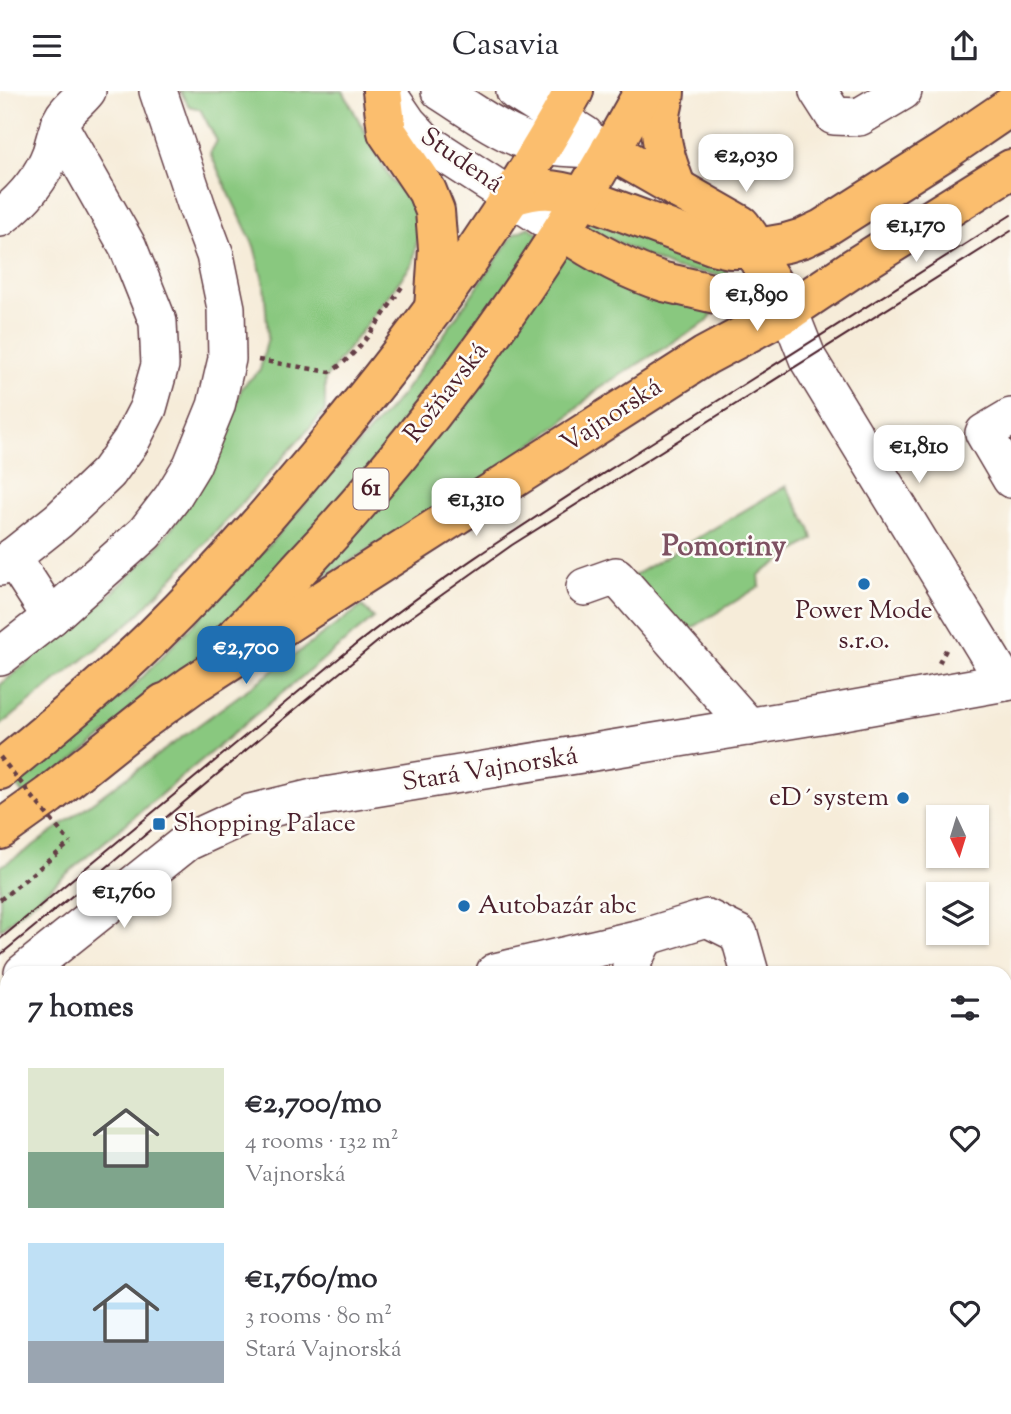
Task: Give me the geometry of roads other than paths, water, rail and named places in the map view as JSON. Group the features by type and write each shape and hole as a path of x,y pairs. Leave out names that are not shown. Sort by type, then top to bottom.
{"main road":[{"path":"384,91 387,132 427,191 435,211 438,249 433,310"},
{"name":"Rožňavská","path":"145,719 236,636 312,556 422,427 483,346 562,230 644,91"},
{"path":"665,91 661,137 677,189"},
{"path":"512,196 549,189 582,197 712,246 752,249 795,240 822,229 1011,106"},
{"name":"61","path":"0,770 69,714 151,639 216,573 277,504 359,407 433,310 488,233 558,118"},
{"path":"610,150 741,225 789,311"},
{"path":"562,230 617,264 643,276 789,311 1011,169"},
{"path":"713,351 739,299 752,249"},
{"name":"Vajnorská","path":"145,719 192,685 326,598 713,351 789,311"},
{"name":"61","path":"0,830 145,719"}],"street":[{"path":"0,218 27,194 51,152 59,125 87,91"},
{"path":"133,91 197,208"},
{"path":"0,657 51,617 145,533 172,498 192,465 216,407 227,359 226,308 215,255 158,91"},
{"name":"Studená","path":"384,91 426,142 562,230"},
{"name":"Studená","path":"440,91 509,134 525,140 558,118"},
{"path":"515,91 610,150"},
{"path":"818,91 834,116 859,117 903,91"},
{"path":"51,617 6,562 59,520 108,473 131,442 148,408 160,365 158,322 128,247 59,125"},
{"name":"Stará Vajnorská","path":"32,966 187,842 250,813 313,798 750,727 1008,681 808,359 789,311"},
{"path":"1011,417 984,433 1011,479"},
{"path":"585,587 616,576 750,727"},
{"path":"521,966 645,937 707,918 739,934 748,966"},
{"path":"631,966 645,937"}],"tram line":[{"path":"0,939 344,654 416,599 564,499 1011,215"},
{"path":"0,955 387,634 512,545 1011,231"}],"place":[{"name":"Power Mode s.r.o.","path":"864,584"},
{"name":"eD´system","path":"903,798"},
{"name":"Shopping Palace","path":"159,824"},
{"name":"Autobazár abc","path":"464,906"}],"district":[{"name":"Pomoriny","path":"724,547"}]}
